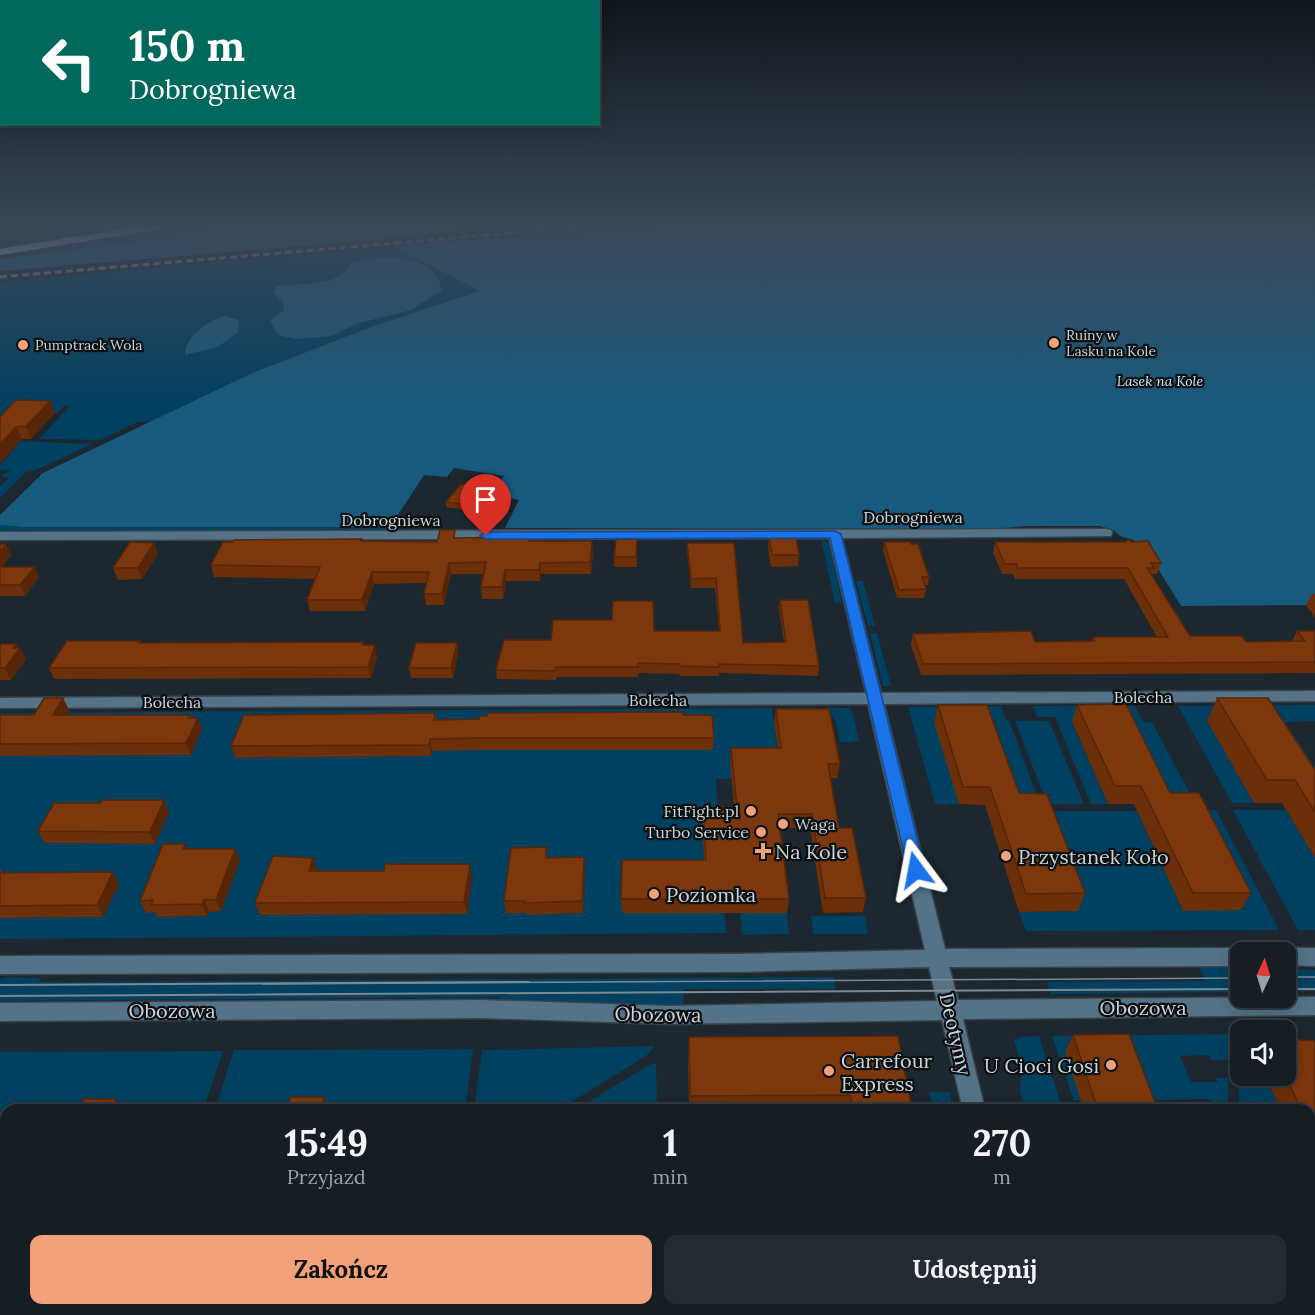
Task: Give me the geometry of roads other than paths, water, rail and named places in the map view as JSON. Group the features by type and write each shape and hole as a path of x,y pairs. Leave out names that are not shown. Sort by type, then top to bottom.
{"street":[{"name":"Dobrogniewa","path":"0,536 1106,533"},
{"name":"Deotymy","path":"835,534 973,1104"},
{"name":"Bolecha","path":"0,703 1315,696"},
{"path":"0,965 726,963 938,958 1230,957"},
{"path":"1296,957 1315,957"},
{"name":"Obozowa","path":"0,1012 482,1009 682,1015 1000,1008 1315,1006"}],"tram line":[{"path":"1296,977 1315,977"},
{"path":"263,984 1230,978"},
{"path":"0,985 529,982"},
{"path":"0,996 1230,989"},
{"path":"1296,989 1315,989"}],"place":[{"name":"Ruiny w Lasku na Kole","path":"1054,343"},
{"name":"Pumptrack Wola","path":"23,345"},
{"name":"FitFight.pl","path":"751,811"},
{"name":"Waga","path":"783,824"},
{"name":"Turbo Service","path":"761,832"},
{"name":"Na Kole","path":"763,851"},
{"name":"Przystanek Koło","path":"1006,856"},
{"name":"Poziomka","path":"654,894"},
{"name":"U Cioci Gosi","path":"1111,1065"},
{"name":"Carrefour Express","path":"829,1071"}],"park label":[{"name":"Lasek na Kole","path":"1160,381"}]}
